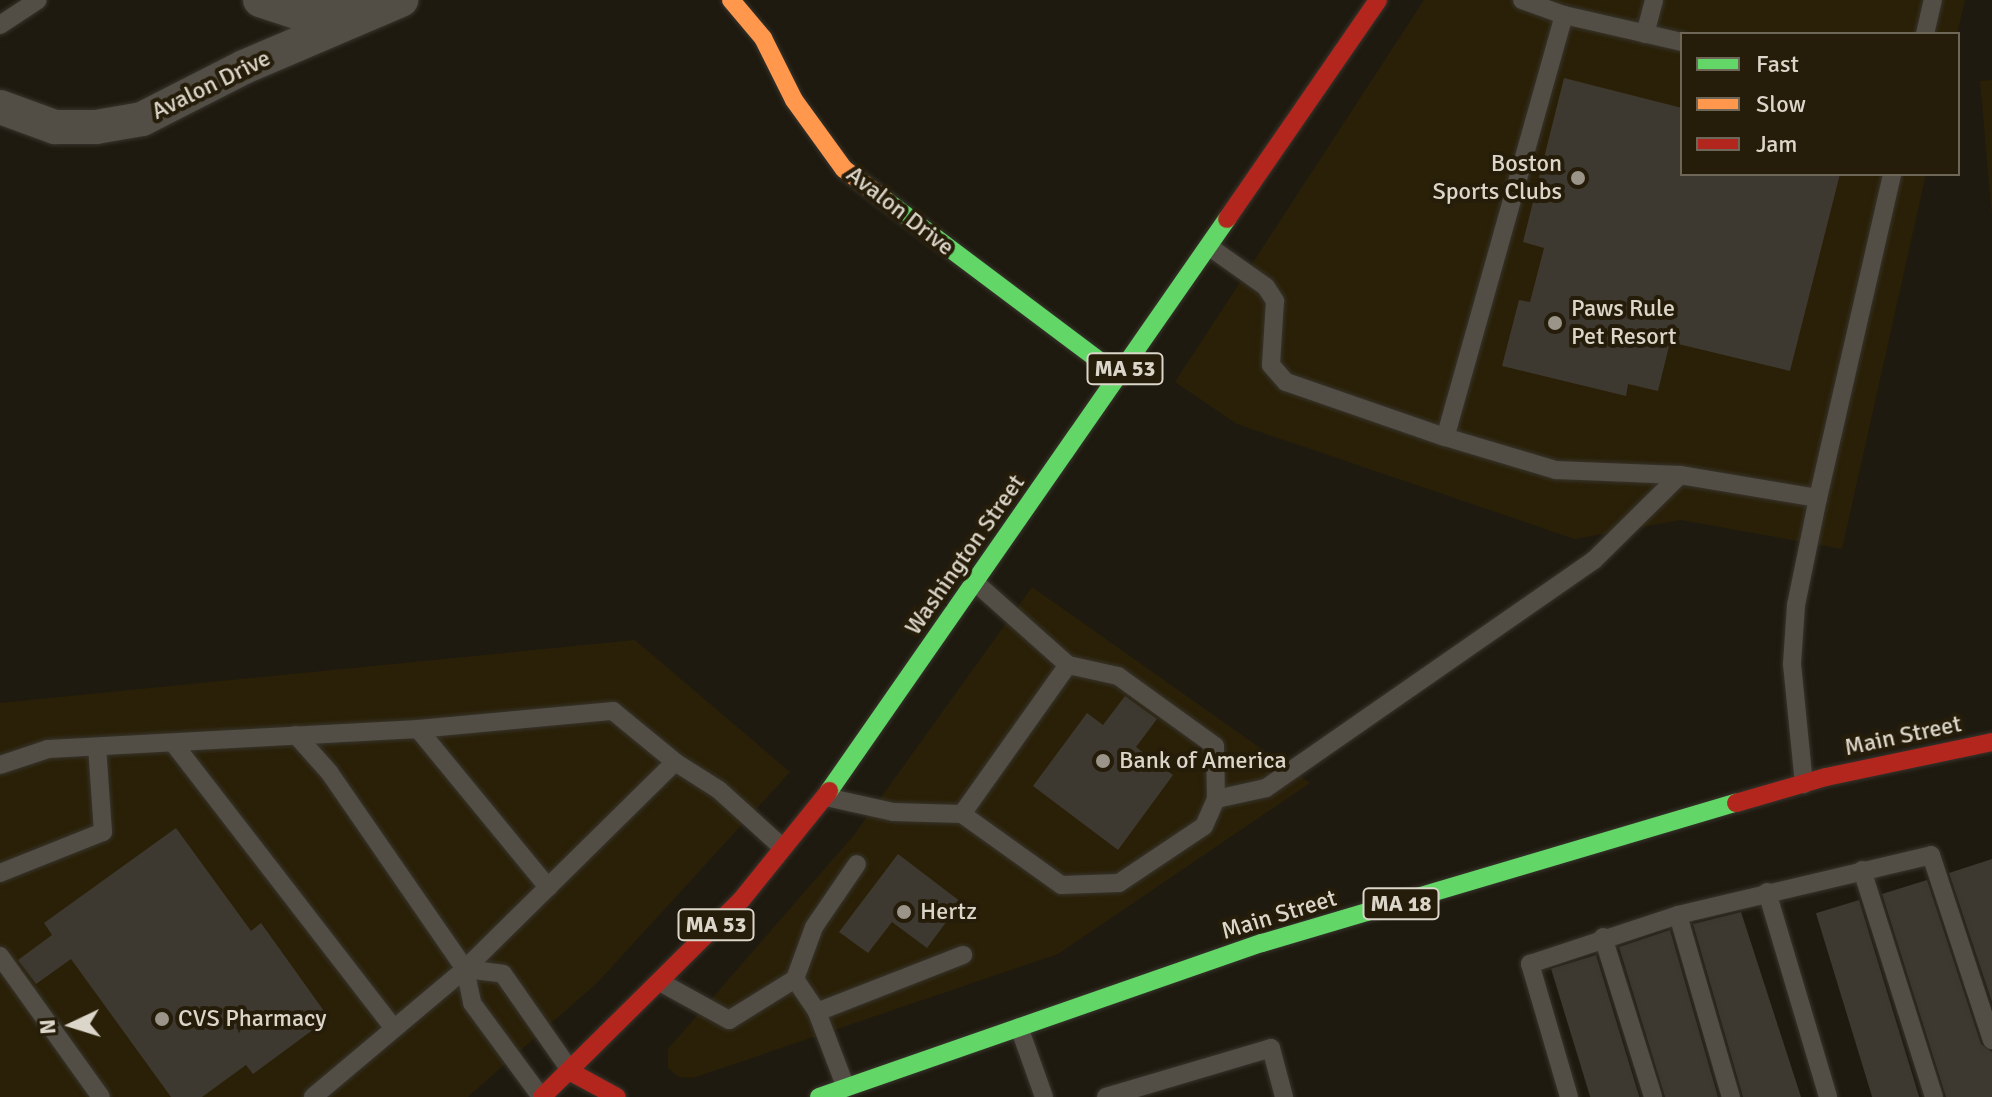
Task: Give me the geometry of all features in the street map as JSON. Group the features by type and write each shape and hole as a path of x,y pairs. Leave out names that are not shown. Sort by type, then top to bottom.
{"main road":[{"name":"Avalon Drive","path":"731,0 763,38 794,100 844,169 1120,376"},
{"name":"Washington Street","path":"542,1097 660,982 785,850 826,797 973,581 1211,248 1360,16 1378,0"},
{"name":"Main Street","path":"819,1097 1262,943 1804,784 1992,742"},
{"path":"571,1072 617,1097"}],"street":[{"name":"Avalon Drive","path":"260,0 299,13 386,6"},
{"name":"Avalon Drive","path":"0,107 55,127 96,127 142,119 386,6"}],"lane":[{"path":"0,25 38,0"},
{"path":"1522,0 1564,15 1680,42"},
{"path":"1645,34 1654,0"},
{"path":"1925,32 1933,0"},
{"path":"1445,437 1564,15"},
{"path":"1804,784 1792,664 1796,605 1892,176"},
{"path":"1211,248 1266,287 1275,301 1271,365 1286,382 1445,437 1556,470 1680,475 1818,498"},
{"path":"1216,799 1266,788 1594,560 1680,475"},
{"path":"826,797 893,812 962,814 1061,885 1119,883 1204,826 1216,799 1215,746 1118,676 1068,665 973,581"},
{"path":"962,814 1068,665"},
{"path":"0,765 48,749 418,729 613,711 675,762 719,790 785,850"},
{"path":"418,729 548,887"},
{"path":"296,735 329,772 465,969 472,1003 542,1097"},
{"path":"174,744 393,1027"},
{"path":"0,873 103,832 97,747"},
{"path":"313,1097 465,969 548,887 613,829 675,762"},
{"path":"1569,1097 1530,964 1603,937 1678,915 1931,855 1992,1040"},
{"path":"660,982 729,1020 795,979 814,927 857,864"},
{"path":"1862,870 1934,1097"},
{"path":"1767,892 1828,1097"},
{"path":"1678,915 1731,1097"},
{"path":"1603,937 1653,1097"},
{"path":"817,1012 963,955"},
{"path":"0,956 101,1097"},
{"path":"465,969 503,974 571,1072"},
{"path":"795,979 817,1012 846,1088"},
{"path":"1019,1027 1044,1097"},
{"path":"1106,1097 1271,1048 1284,1097"}],"shaded area":[{"path":"1424,0 1965,0 1957,32 1680,32 1680,176 1926,176 1842,549 1681,520 1575,539 1237,424 1175,382"},
{"path":"1992,80 1992,216 1980,81"},
{"path":"1032,587 1310,783 1058,954 693,1078 679,1077 668,1068 668,1049 854,835"},
{"path":"635,640 790,772 598,982 468,1097 0,1097 0,703"}],"building":[{"path":"1564,78 1680,107 1680,176 1839,176 1790,371 1670,342 1658,391 1628,384 1626,396 1502,366 1519,300 1530,302 1544,248 1523,242"},
{"name":"Bank of America","path":"1125,696 1157,719 1136,747 1173,775 1118,850 1033,786 1087,713 1103,725"},
{"name":"CVS Pharmacy","path":"176,828 251,931 261,923 329,1018 253,1074 246,1065 202,1097 171,1097 71,959 36,984 18,960 52,935 44,923"},
{"name":"Hertz","path":"898,854 961,902 927,948 892,922 868,953 839,932"},
{"path":"1992,859 1992,1002 1949,873"},
{"path":"1927,880 1981,1044 1992,1052 1992,1097 1946,1097 1882,894"},
{"path":"1859,900 1919,1097 1872,1097 1816,913"},
{"path":"1741,912 1801,1097 1743,1097 1693,924"},
{"path":"1670,930 1718,1097 1665,1097 1619,947"},
{"path":"1596,955 1639,1097 1590,1097 1551,969"}],"traffic: fast":[{"path":"884,199 1120,376"},
{"path":"829,791 1227,219"},
{"path":"819,1097 1262,943 1736,803"}],"traffic: slow":[{"path":"731,0 763,38 794,100 844,169 884,199"}],"traffic: jam":[{"path":"1227,219 1378,0"},
{"path":"1736,803 1826,777 1992,742"},
{"path":"542,1097 742,899 829,791"},
{"path":"571,1072 617,1097"}],"place":[{"name":"Boston Sports Clubs","path":"1578,178"},
{"name":"Paws Rule Pet Resort","path":"1555,323"},
{"name":"Bank of America","path":"1103,761"},
{"name":"Hertz","path":"904,912"},
{"name":"CVS Pharmacy","path":"162,1019"}]}
